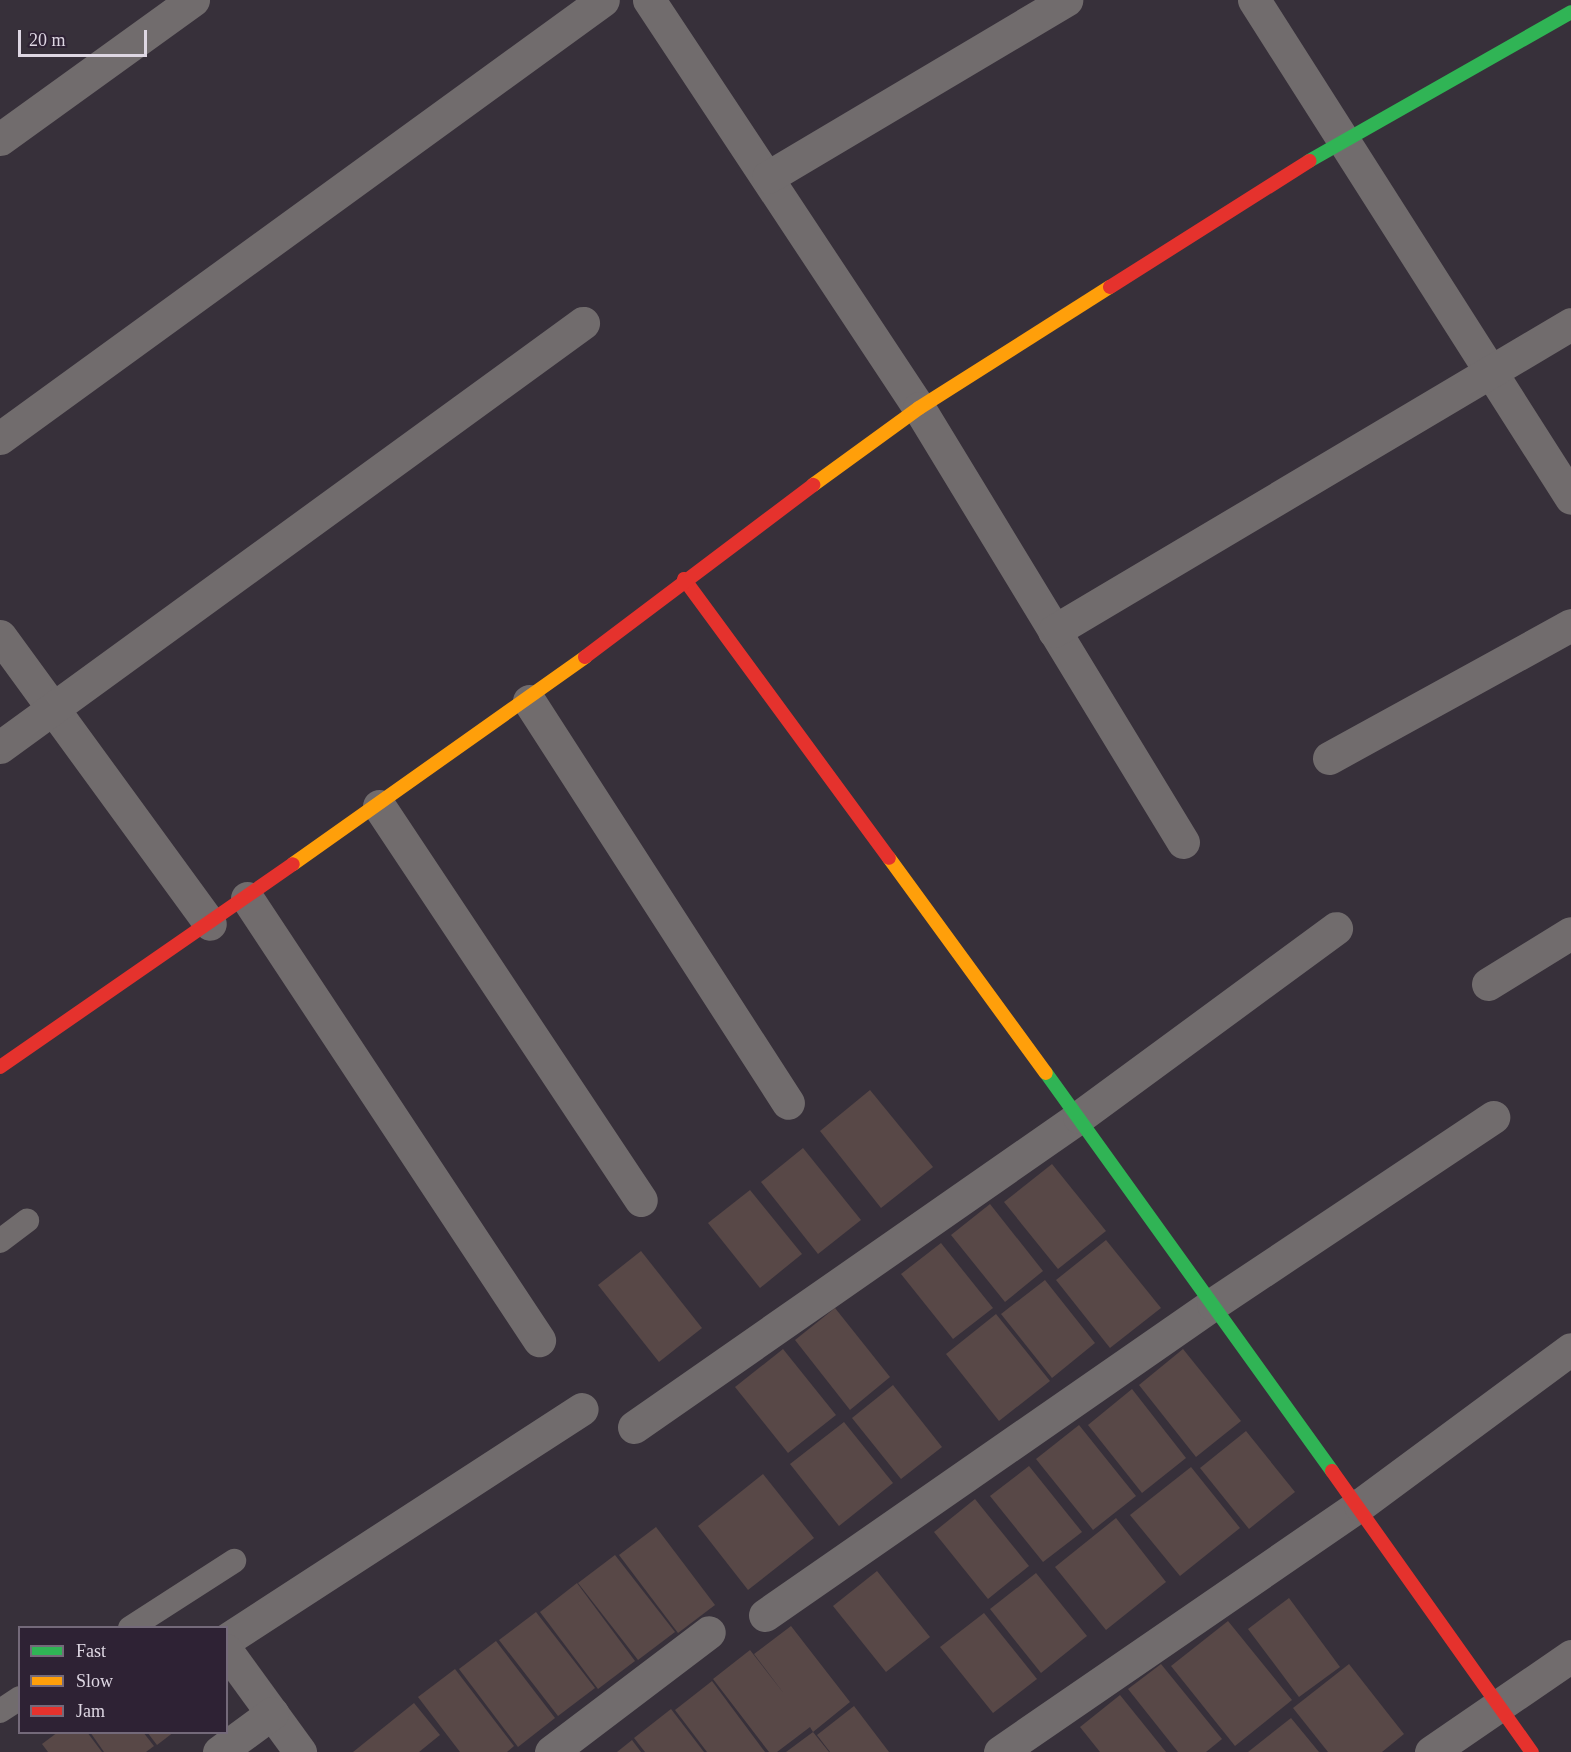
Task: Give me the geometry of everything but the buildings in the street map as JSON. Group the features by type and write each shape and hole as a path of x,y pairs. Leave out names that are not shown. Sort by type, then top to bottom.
{"street":[{"path":"0,139 193,0"},
{"path":"0,438 603,0"},
{"path":"649,0 768,177 918,408 1183,842"},
{"path":"768,177 1066,0"},
{"path":"1254,0 1488,374 1571,498"},
{"path":"0,1067 210,924 529,700 684,579 918,408 1342,140 1571,12"},
{"path":"0,747 583,323"},
{"path":"1054,631 1571,324"},
{"path":"684,579 1079,1117 1360,1505 1497,1707 1532,1752"},
{"path":"1329,758 1571,625"},
{"path":"0,636 51,712 210,924"},
{"path":"529,700 788,1103"},
{"path":"379,806 641,1200"},
{"path":"247,898 539,1340"},
{"path":"634,1427 1079,1117 1336,928"},
{"path":"1488,984 1571,933"},
{"path":"765,1615 1213,1304 1492,1117"},
{"path":"1000,1752 1360,1505 1571,1349"},
{"path":"228,1639 582,1409"},
{"path":"551,1752 709,1632"},
{"path":"228,1653 300,1752"},
{"path":"1431,1752 1571,1656"},
{"path":"219,1752 272,1713"}],"lane":[{"path":"0,1241 27,1221"},
{"path":"133,1626 234,1561"},
{"path":"0,1711 18,1699"}],"traffic: fast":[{"path":"1309,161 1571,12"},
{"path":"1046,1073 1332,1471"}],"traffic: slow":[{"path":"813,485 919,408 1110,287"},
{"path":"293,864 585,657"},
{"path":"889,858 1046,1073"}],"traffic: jam":[{"path":"1110,287 1309,161"},
{"path":"585,657 813,485"},
{"path":"684,579 889,858"},
{"path":"0,1067 293,864"},
{"path":"1332,1471 1532,1752"}]}
